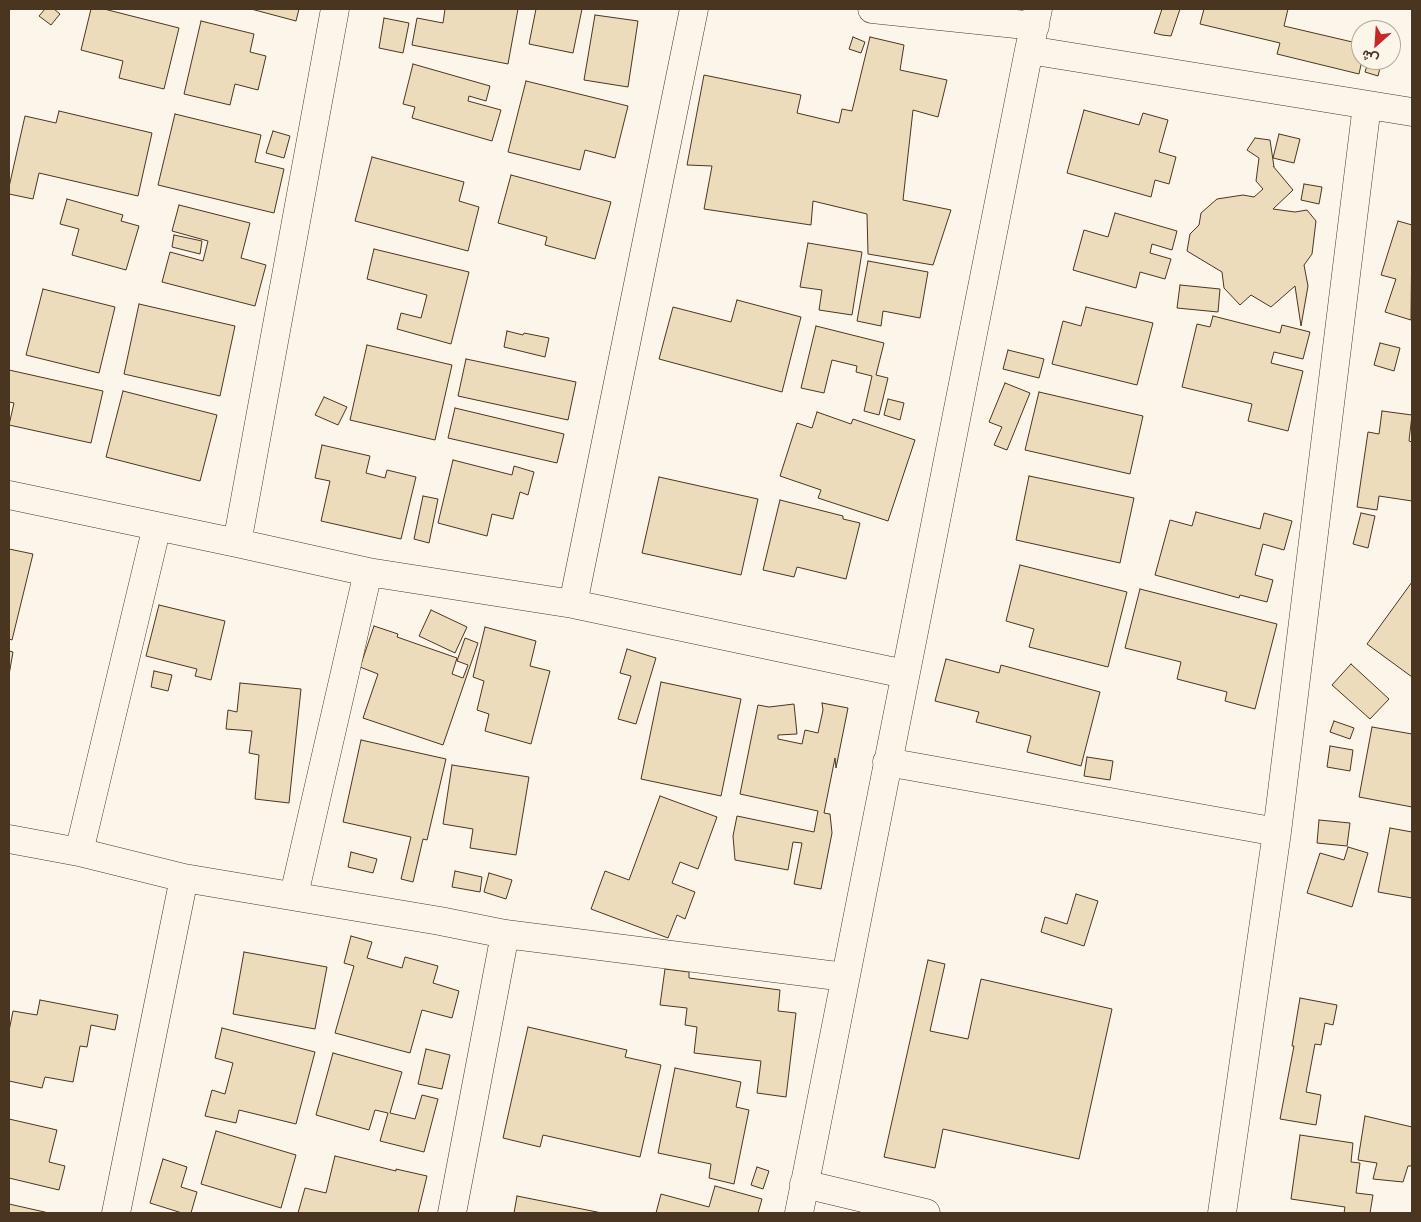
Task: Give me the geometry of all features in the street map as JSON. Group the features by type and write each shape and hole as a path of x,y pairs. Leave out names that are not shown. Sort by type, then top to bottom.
{"street":[{"path":"237,543 335,9"},
{"path":"573,604 694,9"},
{"path":"872,9 1034,28 1367,105 1412,112"},
{"path":"798,1213 1034,28"},
{"path":"1222,1213 1277,832 1367,105"},
{"path":"9,495 368,572 573,604 905,674"},
{"path":"78,852 157,526"},
{"path":"294,895 368,572"},
{"path":"887,762 1277,832"},
{"path":"9,839 78,852 184,878 294,895 505,934 845,977"},
{"path":"116,1213 184,878"},
{"path":"452,1213 505,934"},
{"path":"804,1184 926,1213"}],"building":[{"path":"45,9 54,9 60,14 51,25 39,16"},
{"path":"91,9 104,9 179,28 164,89 119,78 123,61 81,50"},
{"path":"251,9 299,9 296,21"},
{"path":"445,9 518,9 508,64 412,45 417,18 443,23"},
{"path":"536,9 582,9 573,53 529,44"},
{"path":"1162,9 1180,9 1171,36 1154,33"},
{"path":"1204,9 1288,9 1284,26 1351,42 1351,70 1360,70 1359,74 1277,54 1280,43 1200,24"},
{"path":"595,15 638,21 628,87 584,80"},
{"path":"384,18 409,23 403,53 379,48"},
{"path":"201,21 254,34 250,52 266,56 258,90 235,84 230,105 184,94"},
{"path":"853,37 865,42 861,53 849,49"},
{"path":"870,37 904,45 900,70 947,80 938,117 913,110 903,200 951,210 933,265 868,254 867,214 813,201 811,225 704,209 712,166 687,165 704,75 801,95 797,113 839,123 842,109 852,111"},
{"path":"413,64 490,86 486,101 469,96 468,101 501,110 492,141 412,118 415,107 403,104"},
{"path":"1366,70 1380,70 1378,76 1365,72"},
{"path":"526,81 628,106 615,158 585,150 580,170 508,152"},
{"path":"1084,110 1139,125 1143,113 1168,120 1159,152 1176,157 1169,184 1155,180 1151,197 1067,173"},
{"path":"59,111 152,133 138,196 39,173 33,199 9,194 25,116 56,123"},
{"path":"175,114 261,135 255,162 284,169 274,213 158,185"},
{"path":"273,131 290,136 284,158 266,153"},
{"path":"1279,134 1300,139 1294,163 1273,158"},
{"path":"1255,138 1270,140 1273,166 1293,190 1273,209 1295,212 1307,210 1316,221 1312,254 1304,265 1308,286 1301,326 1295,286 1271,307 1251,295 1240,305 1224,288 1222,272 1187,251 1190,234 1199,225 1201,213 1217,199 1243,195 1254,197 1263,189 1256,181 1259,158 1247,150"},
{"path":"372,157 464,182 459,201 479,207 468,251 355,221"},
{"path":"511,175 611,202 595,259 545,245 547,237 498,223"},
{"path":"1304,184 1322,187 1319,204 1301,200"},
{"path":"67,199 123,215 121,221 139,226 126,270 72,255 79,229 60,224"},
{"path":"179,205 250,223 241,258 266,265 255,306 162,282 170,252 203,261 208,241 172,231"},
{"path":"1115,213 1177,231 1172,250 1152,244 1150,253 1171,259 1165,279 1140,272 1136,288 1073,270 1084,230 1108,237"},
{"path":"1398,221 1412,225 1411,320 1385,312 1396,279 1381,275"},
{"path":"174,235 202,241 200,254 172,247"},
{"path":"808,243 862,252 852,315 819,310 822,290 800,287"},
{"path":"374,249 469,272 451,344 397,329 401,313 421,318 427,295 367,279"},
{"path":"868,261 928,272 920,318 883,311 881,326 857,321"},
{"path":"1180,285 1220,289 1218,312 1177,308"},
{"path":"43,289 115,307 99,373 26,355"},
{"path":"737,300 801,317 782,392 659,359 673,307 731,322"},
{"path":"139,304 235,326 220,396 124,374"},
{"path":"1086,307 1153,323 1137,385 1052,364 1063,321 1081,326"},
{"path":"1213,316 1280,333 1282,325 1310,332 1303,359 1274,352 1271,363 1303,371 1288,431 1248,421 1252,404 1182,387 1197,324 1210,327"},
{"path":"816,326 884,343 876,375 888,378 879,415 864,411 872,376 856,372 857,366 832,360 824,393 801,388"},
{"path":"507,331 549,338 545,357 504,347"},
{"path":"1380,343 1400,348 1394,371 1374,365"},
{"path":"367,345 452,365 435,440 350,420"},
{"path":"1008,350 1044,359 1039,378 1003,369"},
{"path":"466,359 576,382 568,420 458,396"},
{"path":"9,370 103,391 91,443 9,425 14,403 9,402"},
{"path":"1005,383 1030,393 1007,450 994,445 1002,427 989,422"},
{"path":"123,391 217,415 200,481 106,457"},
{"path":"1039,392 1143,416 1130,474 1025,450"},
{"path":"324,397 347,407 338,425 315,415"},
{"path":"888,399 904,403 900,420 884,415"},
{"path":"455,408 564,434 557,463 448,438"},
{"path":"1382,411 1412,415 1409,441 1412,442 1412,501 1379,496 1377,510 1357,507 1368,432 1379,434"},
{"path":"817,412 851,424 853,419 915,440 888,521 818,498 821,490 780,476 797,423 812,428"},
{"path":"322,445 370,456 366,473 385,478 387,470 416,477 401,539 321,521 330,481 315,478"},
{"path":"453,460 512,475 514,466 534,472 528,495 520,492 513,519 492,514 487,536 438,523"},
{"path":"1029,476 1134,498 1120,563 1016,540"},
{"path":"659,477 758,499 741,575 642,553"},
{"path":"423,496 438,499 429,543 414,539"},
{"path":"780,500 843,516 843,519 860,523 846,579 797,567 794,577 763,570"},
{"path":"1196,512 1260,529 1264,513 1292,521 1284,550 1263,544 1255,575 1273,580 1267,602 1240,595 1239,598 1155,575 1170,520 1192,526"},
{"path":"1361,513 1375,516 1368,548 1353,544"},
{"path":"9,549 33,554 12,640 9,639"},
{"path":"1020,565 1127,592 1108,667 1029,647 1034,629 1006,621"},
{"path":"1412,582 1412,677 1367,644"},
{"path":"1140,589 1277,624 1255,709 1225,701 1227,692 1177,679 1181,662 1125,648"},
{"path":"159,605 225,621 211,680 195,676 197,669 146,656"},
{"path":"431,610 467,627 455,653 419,636"},
{"path":"374,626 398,634 397,637 457,658 452,674 463,678 468,665 457,661 465,638 478,643 443,745 363,718 378,674 360,667"},
{"path":"485,627 536,641 530,666 550,671 531,744 485,731 489,714 477,710 484,681 473,677"},
{"path":"627,649 656,658 636,724 618,719 631,676 620,673"},
{"path":"9,651 13,652 9,675"},
{"path":"946,659 999,673 1001,665 1100,692 1081,766 1027,752 1031,736 976,722 979,712 935,701"},
{"path":"1351,664 1389,699 1370,719 1332,685"},
{"path":"154,671 172,675 168,691 151,687"},
{"path":"661,682 741,699 721,796 641,779"},
{"path":"240,683 301,689 289,803 255,799 259,755 249,753 252,731 226,729 228,710 237,712"},
{"path":"822,703 848,708 836,768 835,758 824,813 830,814 832,833 821,889 794,884 802,843 793,842 788,870 735,860 733,836 737,816 814,832 818,811 740,794 758,705 769,707 794,704 797,734 778,735 778,739 802,744 805,730 818,733 823,710"},
{"path":"1334,721 1354,728 1350,739 1330,732"},
{"path":"1372,727 1412,734 1412,807 1359,797"},
{"path":"361,740 446,759 427,840 423,839 413,882 401,879 411,837 343,822"},
{"path":"1330,746 1353,750 1350,771 1327,767"},
{"path":"1087,757 1113,761 1110,780 1084,776"},
{"path":"452,765 529,777 516,855 470,848 473,829 443,824"},
{"path":"660,796 717,817 698,869 680,862 672,883 695,892 685,919 677,915 668,938 591,909 605,871 629,880"},
{"path":"1319,820 1350,823 1347,846 1317,843"},
{"path":"1390,828 1412,832 1412,898 1378,892"},
{"path":"1348,847 1368,853 1352,907 1307,893 1320,853 1344,860"},
{"path":"351,852 377,859 373,873 348,867"},
{"path":"455,871 482,877 480,892 452,887"},
{"path":"489,873 512,880 506,899 484,892"},
{"path":"1076,894 1098,901 1084,946 1041,932 1045,917 1067,924"},
{"path":"351,936 372,942 367,958 402,968 405,957 438,966 433,983 459,991 452,1018 422,1010 410,1053 335,1033 354,966 344,963"},
{"path":"244,952 327,967 315,1029 233,1014"},
{"path":"928,960 945,964 930,1031 968,1039 981,979 1112,1009 1079,1159 943,1129 935,1168 884,1157"},
{"path":"665,969 689,972 689,978 780,990 778,1011 796,1013 786,1097 757,1093 761,1061 694,1053 697,1027 685,1025 687,1008 660,1005"},
{"path":"1300,998 1337,1005 1333,1025 1325,1023 1321,1045 1315,1044 1306,1092 1321,1095 1316,1125 1280,1119 1294,1046 1292,1046"},
{"path":"40,1000 118,1015 115,1030 91,1025 87,1047 80,1046 73,1082 45,1077 42,1088 9,1081 9,1031 13,1011 37,1015"},
{"path":"528,1027 627,1050 625,1057 661,1065 640,1157 543,1135 540,1147 503,1138"},
{"path":"222,1028 315,1052 296,1124 239,1110 236,1123 205,1116 212,1090 225,1094 233,1063 215,1058"},
{"path":"426,1049 450,1055 442,1089 418,1084"},
{"path":"333,1053 402,1072 390,1113 415,1119 422,1095 438,1099 424,1152 380,1141 388,1113 375,1110 369,1130 316,1115"},
{"path":"675,1068 741,1082 736,1107 749,1110 734,1184 709,1178 711,1164 658,1153"},
{"path":"1365,1116 1412,1127 1412,1166 1408,1166 1403,1182 1373,1179 1377,1163 1358,1160"},
{"path":"9,1119 57,1130 49,1162 65,1166 59,1190 9,1178"},
{"path":"216,1131 296,1155 281,1208 201,1184"},
{"path":"1300,1135 1353,1143 1351,1162 1360,1163 1356,1193 1373,1195 1370,1213 1344,1213 1345,1207 1291,1199"},
{"path":"335,1156 396,1171 396,1169 427,1176 418,1213 298,1213 305,1188 326,1193"},
{"path":"163,1159 187,1167 181,1187 197,1192 191,1213 182,1213 150,1203"},
{"path":"757,1167 769,1171 763,1189 751,1185"},
{"path":"715,1186 762,1199 758,1213 656,1213 661,1194 709,1207"},
{"path":"517,1196 602,1213 514,1213"},
{"path":"9,1204 49,1213 9,1213"}]}
